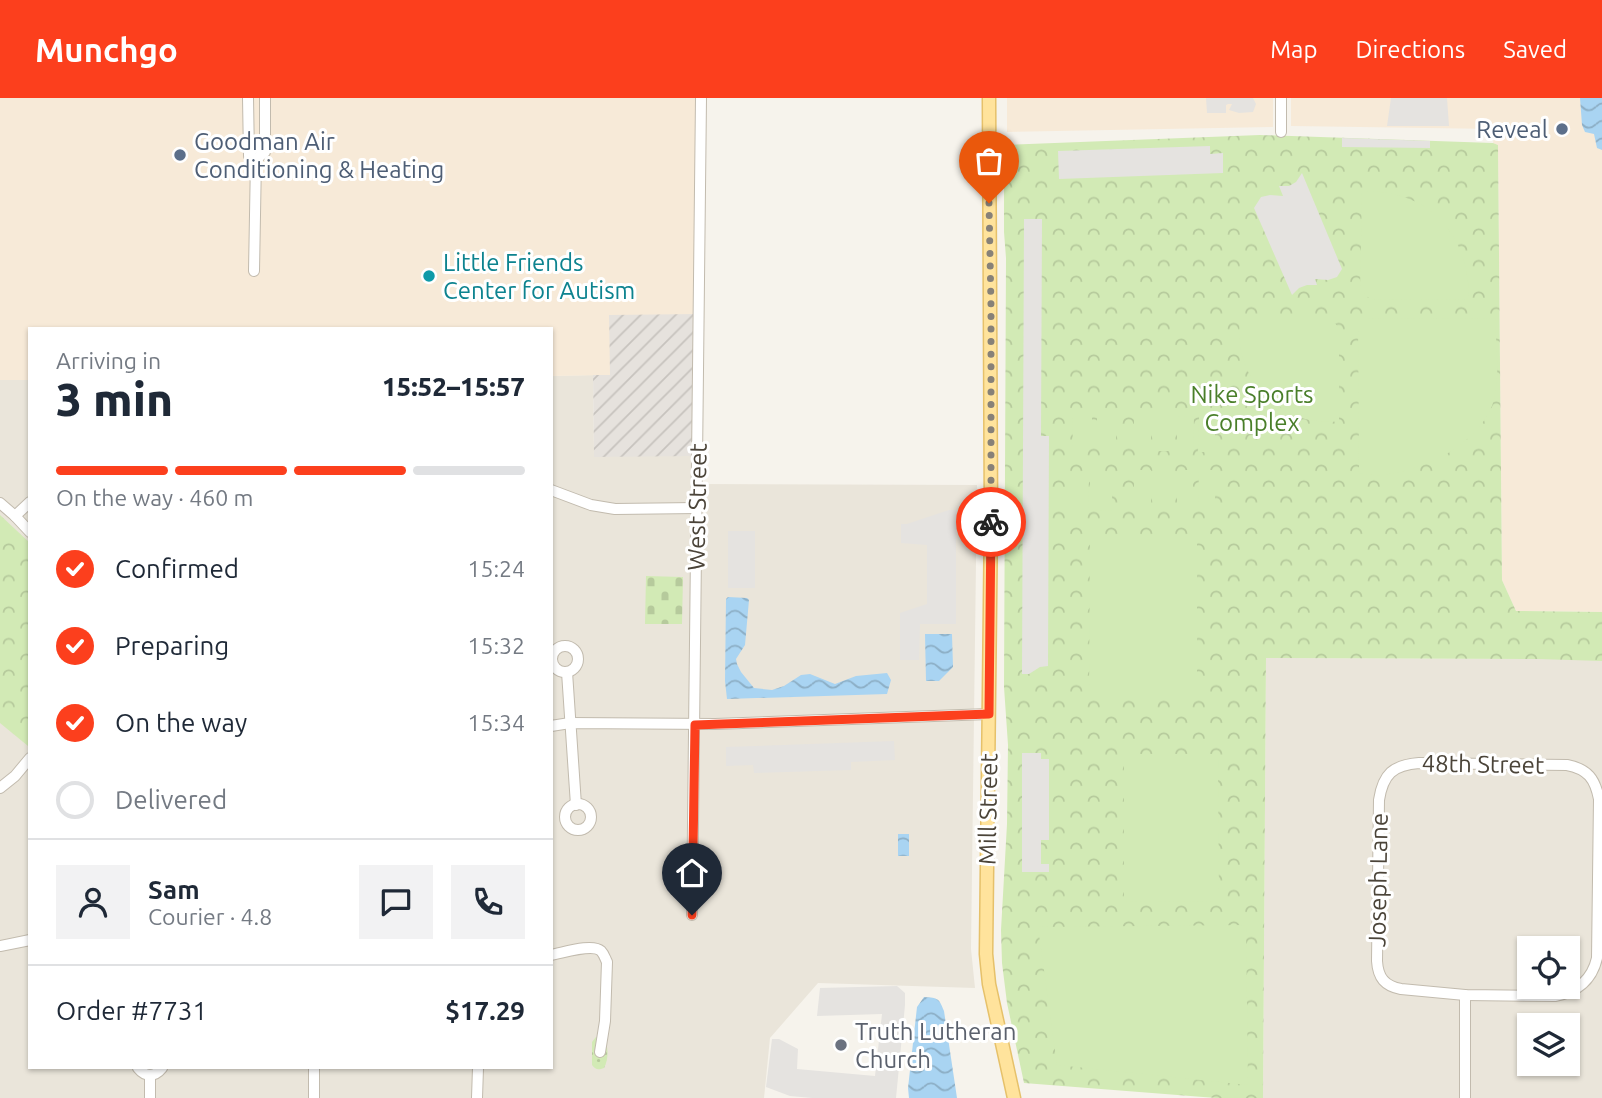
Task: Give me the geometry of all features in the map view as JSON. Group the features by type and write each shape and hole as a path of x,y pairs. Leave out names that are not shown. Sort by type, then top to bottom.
{"main road":[{"name":"Mill Street","path":"989,98 991,471 986,954 989,984 1014,1098"}],"street":[{"path":"248,98 249,156 256,159"},
{"path":"256,159 265,152 265,98"},
{"name":"West Street","path":"692,915 701,98"},
{"path":"1281,98 1281,132"},
{"path":"254,271 256,159"},
{"path":"553,491 591,505 615,509 696,508"},
{"path":"0,503 28,530"},
{"path":"15,516 28,504"},
{"path":"567,672 576,805"},
{"path":"553,726 570,723 695,725 989,714"},
{"path":"0,788 28,760"},
{"name":"48th Street","path":"1385,779 1402,765 1419,763 1567,765 1577,767 1593,779 1599,799 1597,958 1592,973 1585,983 1568,994 1465,995"},
{"name":"Joseph Lane","path":"1385,779 1380,791 1379,814 1379,974 1382,980 1401,989 1465,995"},
{"path":"0,946 28,940"},
{"path":"553,956 590,948 601,950 604,955 607,962 606,1021 600,1052"},
{"path":"1465,995 1465,1098"},
{"path":"139,1069 150,1075 161,1069"},
{"path":"314,1069 314,1098"},
{"path":"477,1098 478,1069"},
{"path":"150,1075 150,1098"}],"shaded area":[{"path":"0,98 702,98 699,314 610,375 553,376 553,327 28,327 28,380 0,380"},
{"path":"1007,98 1273,98 1273,127 1007,132"},
{"path":"1206,98 1253,98 1256,104 1253,112 1239,113 1229,110 1232,104 1228,104 1226,113 1207,113"},
{"path":"1291,98 1602,98 1602,612 1516,611 1502,580 1498,145 1493,143 1496,129 1291,126"},
{"path":"1391,98 1447,98 1449,126 1387,126"},
{"path":"1342,138 1430,141 1430,148 1342,147"},
{"path":"1210,146 1210,154 1223,153 1223,173 1059,179 1058,151"},
{"path":"1302,173 1342,269 1337,277 1328,280 1315,279 1317,285 1299,288 1292,295 1254,208 1261,197 1283,196 1279,186 1289,186 1296,182"},
{"path":"1024,219 1042,219 1041,436 1049,436 1048,666 1040,667 1029,674 1022,674"},
{"path":"699,314 698,456 594,457 593,375 610,375 609,315"},
{"path":"593,375 594,456 698,456 697,484 977,485 971,949 975,988 818,983 770,1038 764,1098 0,1098 0,380 28,380 28,1069 553,1069 553,376"},
{"path":"956,510 956,624 920,624 919,660 900,660 900,613 927,604 927,545 901,543 901,524"},
{"path":"728,531 755,531 755,588 728,588"},
{"path":"1602,612 1602,1098 1263,1098 1266,658 1537,659"},
{"path":"894,741 895,760 851,762 851,770 754,773 753,765 726,766 726,747"},
{"path":"1022,753 1041,753 1041,759 1049,759 1049,840 1041,840 1041,864 1049,864 1049,872 1022,872"},
{"path":"897,986 905,993 905,1005 896,1098 812,1098 790,1096 766,1087 772,1039 779,1039 798,1049 797,1069 875,1076 882,1014 817,1016 820,988"}],"green space":[{"name":"Nike Sports Complex","path":"1260,135 1498,145 1502,580 1516,611 1602,612 1602,661 1266,658 1263,1098 1216,1098 1024,1083 1007,1003 1001,930 1008,745 1004,687 1004,145"},
{"path":"1362,191 1407,198 1426,207 1441,220 1462,255 1469,300 1370,299 1360,290"},
{"path":"1367,318 1495,319 1495,397 1484,421 1473,434 1446,454 1397,473 1359,473 1358,325"},
{"path":"1240,321 1333,321 1339,328 1339,422 1305,419 1289,413 1264,394 1254,382 1242,354"},
{"path":"1072,415 1092,415 1092,448 1073,448"},
{"path":"1097,415 1116,415 1116,447 1097,447"},
{"path":"1134,416 1151,416 1151,451 1134,451"},
{"path":"1156,416 1172,416 1172,451 1156,451"},
{"path":"1177,416 1194,417 1193,452 1177,452"},
{"path":"1199,416 1215,417 1215,452 1198,452"},
{"path":"1134,470 1151,470 1151,505 1134,505"},
{"path":"1156,470 1172,470 1172,505 1156,505"},
{"path":"1177,470 1193,470 1193,505 1177,505"},
{"path":"1199,470 1215,470 1215,505 1198,505"},
{"path":"1066,477 1089,477 1088,510 1066,510"},
{"path":"1090,477 1112,477 1112,511 1090,510"},
{"path":"0,515 28,541 28,746 0,723"},
{"path":"1090,539 1197,539 1197,700 1089,700"},
{"path":"646,576 683,577 682,624 645,624"},
{"path":"1124,754 1218,754 1219,901 1124,902"},
{"path":"1246,925 1248,1085 1057,1065 1038,927"},
{"path":"602,1036 607,1047 606,1064 604,1068 597,1069 592,1065 592,1042 596,1037"}],"water":[{"path":"1580,98 1602,98 1602,150 1597,148 1594,134 1585,132 1582,125"},
{"path":"728,597 749,600 745,645 736,659 741,672 754,688 772,690 801,675 810,674 835,684 856,676 887,673 891,680 887,694 727,699 725,681"},
{"path":"925,634 952,634 953,667 939,681 926,681"},
{"path":"898,834 909,834 909,856 898,856"},
{"path":"924,997 937,1000 944,1011 957,1098 909,1098 917,1007"}],"way so far":[{"path":"989,203 991,522"}],"place":[{"name":"Reveal","path":"1562,129"},
{"name":"Goodman Air Conditioning & Heating","path":"180,155"},
{"name":"Little Friends Center for Autism","path":"429,276"},
{"name":"Truth Lutheran Church","path":"841,1045"}],"route":[{"path":"692,915 695,725 989,714 991,522"}]}
